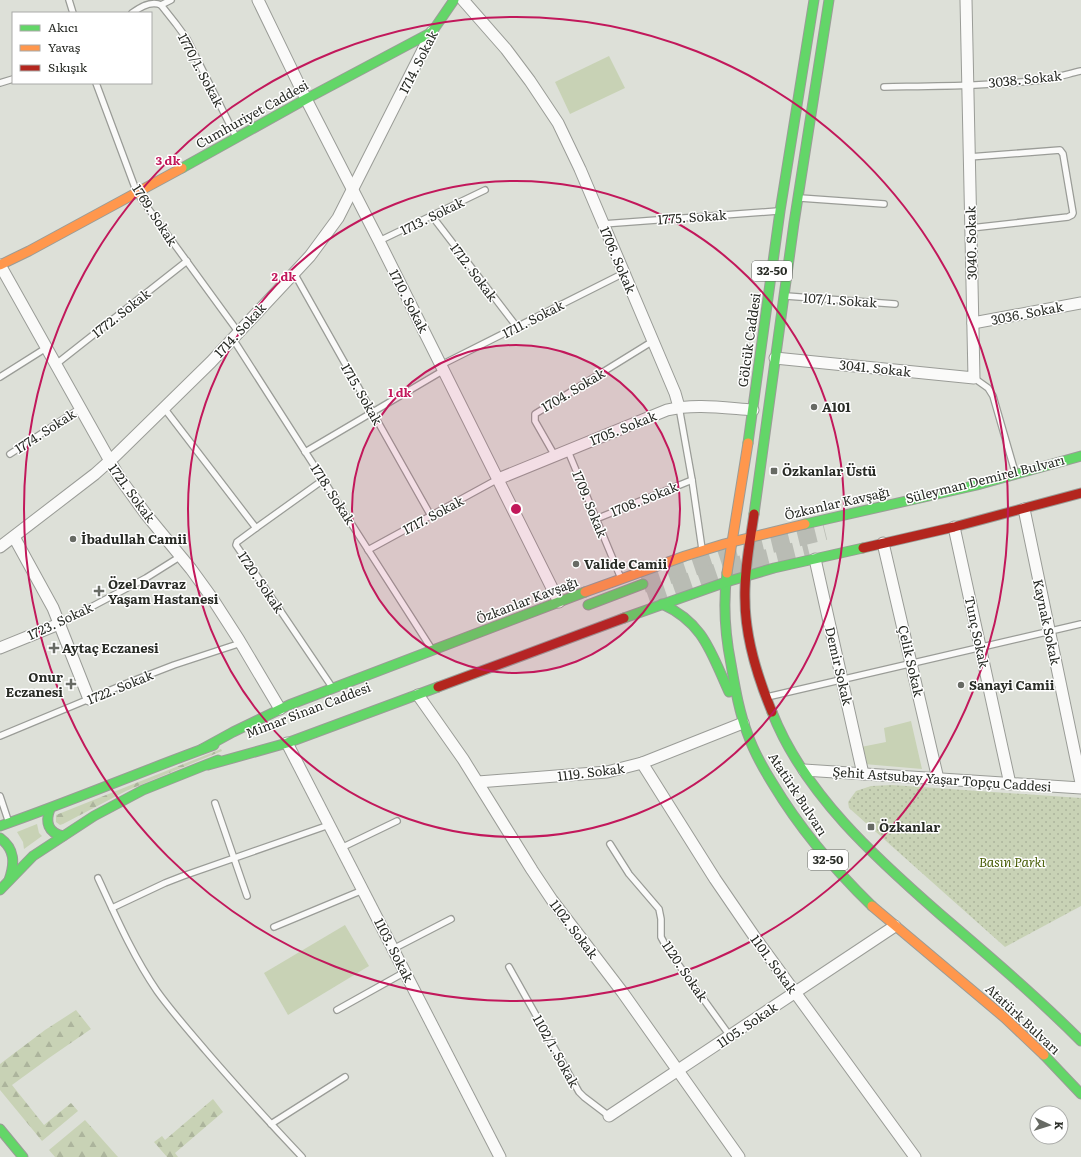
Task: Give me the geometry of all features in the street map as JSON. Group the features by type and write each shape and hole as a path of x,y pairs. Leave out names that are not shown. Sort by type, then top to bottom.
{"main road":[{"name":"1714. Sokak","path":"432,32 454,0"},
{"name":"Gölcük Caddesi","path":"732,542 753,410 780,211 814,0"},
{"name":"32-50","path":"751,537 798,197 829,0"},
{"name":"Cumhuriyet Caddesi","path":"0,265 137,193 306,99 432,32"},
{"name":"Özkanlar Kavşağı","path":"202,749 280,709 333,688 559,602 702,551 751,537 977,485 1081,456"},
{"path":"208,765 287,743 662,604 726,582 815,559 954,527 1081,493"},
{"name":"Atatürk Bulvarı","path":"751,537 746,576 745,607 747,626 756,670 765,697 781,734 804,770 840,819 867,848 920,897 1049,1008 1081,1041"},
{"name":"Atatürk Bulvarı","path":"732,542 726,582 725,614 728,649 743,723 766,771 807,835 831,864 894,926 1006,1019 1040,1051 1081,1094"},
{"path":"576,609 644,584"},
{"path":"662,604 678,610 695,625 702,635 743,723"},
{"name":"Mimar Sinan Caddesi","path":"4,824 50,808 270,724"},
{"name":"Mimar Sinan Caddesi","path":"0,890 33,856 100,812 169,779 208,765 270,738"},
{"path":"50,808 47,815 47,823 53,833 63,836"},
{"path":"4,824 6,833 4,841 13,854 15,861 9,880"},
{"path":"0,1129 23,1157"}],"street":[{"name":"1710. Sokak","path":"258,0 306,99 443,368 559,602"},
{"name":"1706. Sokak","path":"463,0 506,49 530,81 558,123 580,169 675,393 679,407"},
{"name":"3040. Sokak","path":"966,0 974,378"},
{"name":"1714. Sokak","path":"0,547 109,462 236,336 325,237 338,218 353,190 432,32"},
{"name":"1721. Sokak","path":"0,265 109,462 129,492 212,598 241,642 280,709"},
{"name":"3036. Sokak","path":"973,323 1081,303"},
{"name":"3041. Sokak","path":"775,358 974,378"},
{"name":"1705. Sokak","path":"498,479 667,410 679,407 696,406 753,410"},
{"name":"Kaynak Sokak","path":"1024,509 1081,783"},
{"name":"Tunç Sokak","path":"954,527 1010,784"},
{"path":"14,537 46,593 60,624 89,699"},
{"name":"Çelik Sokak","path":"883,543 938,779"},
{"name":"Demir Sokak","path":"815,559 863,774"},
{"name":"1723. Sokak","path":"0,648 60,624"},
{"name":"1102. Sokak","path":"418,695 478,782 552,900 623,993 739,1157"},
{"name":"1119. Sokak","path":"478,782 608,772 642,763 743,723"},
{"name":"1103. Sokak","path":"287,743 500,1157"},
{"name":"1101. Sokak","path":"642,763 715,879 754,936 915,1157"},
{"name":"Şehit Astsubay Yaşar Topçu Caddesi","path":"804,770 1081,788"},
{"name":"1105. Sokak","path":"678,1071 894,926"},
{"name":"1102/1. Sokak","path":"609,1116 678,1071"}],"lane":[{"path":"69,0 73,12"},
{"path":"134,12 153,2 161,5 171,0"},
{"name":"1770/1. Sokak","path":"161,5 186,39 236,138"},
{"name":"3038. Sokak","path":"884,87 968,85 1044,79 1081,71"},
{"path":"0,83 12,79"},
{"name":"1769. Sokak","path":"96,84 137,193 186,261 236,336"},
{"path":"969,157 1060,150 1063,154 1072,212 1072,215 1068,218 971,228"},
{"name":"1713. Sokak","path":"379,241 485,190"},
{"path":"798,197 884,204"},
{"name":"1775. Sokak","path":"603,224 780,211"},
{"name":"1712. Sokak","path":"432,216 517,327"},
{"name":"1772. Sokak","path":"55,365 186,261"},
{"name":"1715. Sokak","path":"294,273 431,516"},
{"name":"1711. Sokak","path":"305,452 443,368 517,327 624,273"},
{"name":"107/1. Sokak","path":"784,296 895,304"},
{"name":"1718. Sokak","path":"236,336 305,452 433,650"},
{"name":"1704. Sokak","path":"555,456 535,421 534,414 653,341"},
{"path":"0,377 46,348"},
{"path":"974,378 988,388 993,396 1016,475"},
{"name":"1706. Sokak","path":"679,407 692,480 702,551"},
{"path":"164,408 256,528 323,480"},
{"name":"1774. Sokak","path":"10,454 79,409"},
{"name":"1709. Sokak","path":"568,451 621,579"},
{"name":"1717. Sokak","path":"368,550 498,479"},
{"name":"1708. Sokak","path":"596,519 692,480"},
{"name":"1720. Sokak","path":"256,528 237,542 236,545 333,688"},
{"name":"1723. Sokak","path":"60,624 146,578 180,556"},
{"path":"765,697 1081,624"},
{"name":"1722. Sokak","path":"0,736 174,665 241,642"},
{"path":"0,796 4,824"},
{"path":"214,803 247,896"},
{"path":"341,848 397,821"},
{"path":"112,908 165,883 330,825"},
{"name":"1120. Sokak","path":"610,844 629,874 659,909 661,919 661,937 668,950 730,1036"},
{"path":"98,878 137,958 157,991 244,1096 302,1157"},
{"path":"274,927 363,890"},
{"path":"393,948 451,919"},
{"name":"1102/1. Sokak","path":"509,967 578,1092 609,1116"},
{"path":"337,1010 405,972"},
{"path":"271,1124 345,1077"}],"green space":[{"path":"609,56 625,88 570,114 555,82"},
{"path":"911,721 922,769 864,764 861,747 886,742 884,728"},
{"path":"221,749 222,751 126,791 63,824 60,825 56,822 56,815"},
{"name":"Basın Parkı","path":"892,785 1081,798 1081,906 1005,947 849,808 848,802 856,791 871,786"},
{"path":"37,824 39,833 42,836 24,849 23,842 17,832"},
{"path":"345,925 369,966 288,1015 264,973"},
{"path":"76,1010 91,1029 12,1085 44,1125 71,1103 78,1111 42,1141 0,1090 0,1064 45,1030"},
{"path":"213,1099 223,1112 175,1153 178,1157 167,1157 154,1142 162,1136 165,1140"},
{"path":"85,1120 118,1157 55,1157 49,1150"}],"tunnel":[{"path":"643,584 735,553 825,531"},
{"path":"648,596 735,566 808,548"}],"traffic: fast":[{"path":"182,168 306,99 432,32 454,0"},
{"path":"748,443 780,211 814,0"},
{"path":"754,514 794,223 829,0"},
{"path":"805,524 977,485 1081,456"},
{"path":"624,618 726,582 774,568 863,548"},
{"path":"727,573 725,607 729,653 740,708 753,748 783,801 806,833 844,878 872,906"},
{"path":"588,605 643,584"},
{"path":"202,749 289,705 585,592"},
{"path":"662,604 688,620 697,630 711,652 729,692"},
{"path":"208,765 287,743 438,687"},
{"path":"772,712 786,742 803,770 823,798 844,823 892,871 995,961 1081,1041"},
{"path":"0,826 214,745"},
{"path":"0,890 33,856 94,816 143,790 218,760"},
{"path":"50,809 48,818 49,826 51,830 58,835 63,836"},
{"path":"0,838 9,847 11,852 13,862 9,880"},
{"path":"1044,1055 1081,1094"},
{"path":"0,1129 23,1157"}],"traffic: slow":[{"path":"0,265 29,251 182,168"},
{"path":"727,573 748,443"},
{"path":"585,592 685,556 724,544 805,524"},
{"path":"872,906 1005,1018 1044,1055"}],"traffic: jam":[{"path":"863,548 954,527 1081,493"},
{"path":"754,514 745,578 747,628 761,685 772,712"},
{"path":"438,687 624,618"}],"place":[{"name":"A101","path":"814,407"},
{"name":"Özkanlar Üstü","path":"774,471"},
{"name":"İbadullah Camii","path":"73,539"},
{"name":"Valide Camii","path":"576,564"},
{"name":"Özel Davraz Yaşam Hastanesi","path":"99,591"},
{"name":"Aytaç Eczanesi","path":"54,648"},
{"name":"Onur Eczanesi","path":"71,684"},
{"name":"Sanayi Camii","path":"961,685"},
{"name":"Özkanlar","path":"871,827"}]}
